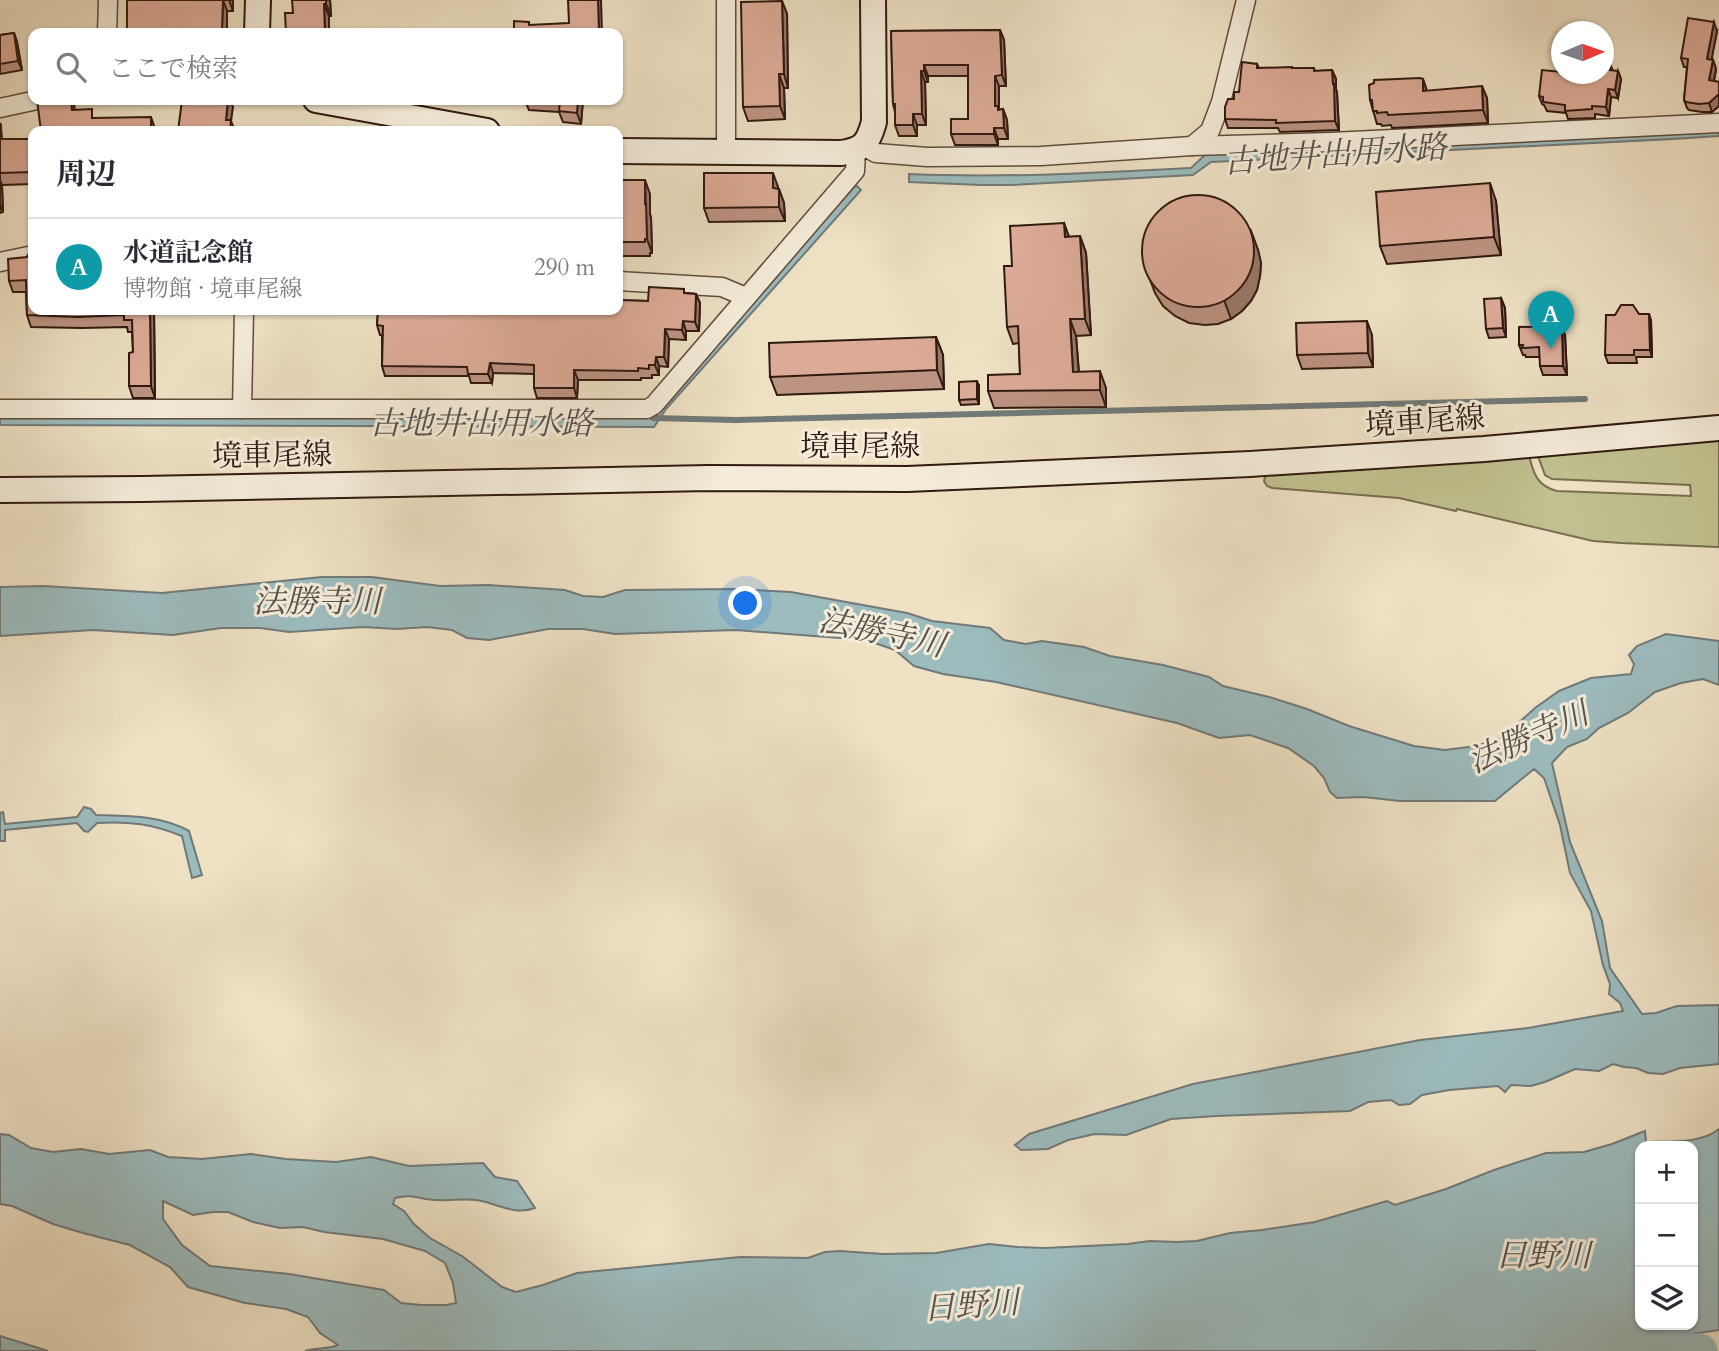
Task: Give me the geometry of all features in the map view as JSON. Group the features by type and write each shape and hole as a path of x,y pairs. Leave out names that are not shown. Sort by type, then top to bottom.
{"main road":[{"path":"257,28 258,0"},
{"path":"623,151 841,153 860,149 870,135 874,122 873,0"},
{"path":"344,105 459,126"},
{"name":"境車尾線","path":"0,490 708,478 907,479 1250,464 1484,449 1719,428"}],"street":[{"path":"107,28 108,0"},
{"path":"726,0 726,152"},
{"path":"1192,146 1210,131 1221,102 1246,0"},
{"path":"0,108 28,102"},
{"path":"0,409 647,410 855,171 860,149 876,153 961,158 1041,156 1192,146 1331,142 1718,122"},
{"path":"0,262 28,256"},
{"path":"623,281 722,287 746,297"},
{"path":"242,409 244,315"}],"green space":[{"path":"1719,437 1719,547 1593,541 1399,498 1272,488 1264,481 1266,473 1529,455 1532,468 1540,482 1557,491 1691,496 1690,485 1552,479 1545,475 1538,456"}],"water":[{"name":"古地井出用水路","path":"1719,128 1719,136 1211,162 1193,175 1013,185 909,182 909,174 1015,175 1191,168 1206,154"},
{"name":"古地井出用水路","path":"856,185 861,190 666,409 654,427 0,425 0,415 649,417"},
{"name":"法勝寺川","path":"322,577 372,577 440,586 488,585 565,590 583,596 603,597 625,590 733,589 791,592 907,613 932,621 990,628 1004,640 1026,644 1042,641 1084,647 1110,656 1163,665 1209,677 1223,686 1269,697 1414,746 1445,750 1476,746 1502,738 1535,708 1559,691 1591,678 1631,674 1634,664 1629,655 1637,646 1666,634 1719,641 1719,685 1703,679 1655,692 1628,713 1599,728 1587,739 1567,747 1552,763 1570,842 1602,921 1610,968 1642,1014 1656,1013 1677,1006 1719,1005 1719,1064 1680,1068 1663,1074 1613,1064 1599,1071 1575,1069 1531,1086 1511,1085 1505,1092 1498,1086 1422,1095 1410,1104 1399,1105 1391,1100 1368,1102 1350,1111 1171,1119 1126,1135 1095,1134 1068,1140 1048,1149 1021,1150 1015,1145 1029,1134 1193,1084 1420,1040 1528,1028 1623,1011 1620,1003 1609,994 1610,984 1591,911 1570,873 1560,825 1544,778 1534,769 1495,801 1337,798 1330,792 1324,778 1314,766 1288,748 1250,735 1219,738 1177,723 996,682 943,674 914,666 895,650 866,640 736,630 615,634 583,629 548,629 489,640 467,638 452,630 427,627 363,627 289,632 260,628 221,628 173,635 93,630 0,636 0,587 43,586 162,593"},
{"path":"84,807 91,809 96,815 155,819 189,831 202,875 192,878 182,836 140,824 97,823 88,832 77,823 5,830 5,841 0,841 0,813 3,812 5,824 77,817"},
{"name":"日野川","path":"1719,1129 1719,1330 1580,1351 305,1351 338,1345 320,1333 308,1317 286,1309 245,1303 188,1287 170,1267 130,1245 53,1224 12,1206 0,1204 0,1134 9,1135 31,1148 53,1152 81,1149 109,1154 150,1150 168,1157 202,1159 251,1154 336,1162 371,1157 409,1166 483,1163 495,1177 517,1181 535,1208 520,1211 476,1200 432,1200 407,1196 395,1198 393,1204 404,1211 430,1238 462,1256 502,1287 516,1292 577,1273 740,1257 808,1258 825,1252 840,1251 883,1254 936,1253 989,1244 1045,1248 1150,1241 1197,1241 1230,1233 1315,1222 1387,1201 1395,1205 1546,1153 1584,1152 1645,1131 1646,1141 1635,1141 1635,1330 1698,1330 1698,1141 1684,1141 1703,1137","holes":["163,1201 193,1215 228,1212 253,1222 280,1228 303,1227 383,1239 425,1251 445,1263 453,1283 456,1303 401,1303 384,1290 289,1274 210,1266 182,1245 163,1219"]},
{"path":"0,1336 48,1351 0,1351"}],"building":[{"path":"127,0 223,0 222,28 127,28"},
{"path":"292,0 326,0 325,28 286,28 285,13 293,13"},
{"path":"568,0 598,0 599,28 514,28 514,21 529,22 529,25 569,23"},
{"path":"782,1 784,74 779,74 780,106 743,107 741,2"},
{"path":"1688,18 1714,22 1707,59 1713,60 1709,80 1719,82 1719,94 1709,103 1699,104 1684,100 1688,59 1681,58"},
{"path":"1000,30 1002,75 995,76 995,106 998,106 998,110 1003,109 1004,128 994,128 994,134 951,134 951,119 968,119 968,65 924,65 924,71 921,71 922,114 913,114 913,125 895,125 891,31"},
{"path":"14,33 18,61 0,64 0,35"},
{"path":"1242,62 1257,64 1257,68 1332,70 1335,121 1276,123 1276,120 1225,119 1228,99 1234,99 1234,92 1239,92"},
{"path":"1542,70 1551,71 1551,84 1614,84 1614,70 1618,71 1615,90 1608,89 1606,107 1592,106 1592,109 1565,111 1565,105 1544,102 1543,97 1539,96"},
{"path":"1423,79 1423,91 1482,86 1483,110 1388,115 1387,112 1373,111 1369,85 1374,83 1374,80"},
{"path":"38,105 72,105 72,110 92,109 92,118 151,117 151,126 40,126"},
{"path":"181,105 228,105 226,120 231,120 230,126 179,126"},
{"path":"560,105 578,105 577,113 559,111"},
{"path":"0,139 28,139 28,172 0,173"},
{"path":"704,173 773,173 773,188 779,189 779,207 704,208"},
{"path":"623,180 645,180 645,242 623,242"},
{"path":"1490,183 1494,237 1380,246 1376,192"},
{"path":"1198,195 1219,200 1237,212 1249,230 1254,251 1249,272 1237,290 1219,302 1198,307 1177,302 1159,290 1147,272 1142,251 1147,230 1159,212 1177,200"},
{"path":"1064,223 1065,237 1080,236 1085,319 1070,319 1073,372 1100,371 1100,390 988,391 988,375 1020,374 1018,326 1007,327 1004,266 1012,266 1010,226"},
{"path":"28,255 28,315 124,315 78,317 27,315 26,280 9,281 8,259"},
{"path":"649,287 684,289 684,293 696,294 695,322 683,321 682,330 665,329 664,357 656,357 655,365 649,365 649,369 574,370 574,388 534,388 534,365 490,363 488,374 468,374 467,367 382,366 383,326 377,325 378,315 623,315 623,300 648,301"},
{"path":"1501,298 1503,328 1486,329 1484,299"},
{"path":"1621,305 1633,305 1639,314 1649,314 1650,350 1634,350 1634,355 1605,355 1606,315 1615,315"},
{"path":"124,315 150,315 151,386 129,386 129,353 133,352 132,320 124,320"},
{"path":"1367,321 1368,353 1297,355 1296,323"},
{"path":"1562,326 1563,366 1540,366 1539,347 1522,348 1523,345 1519,345 1519,327"},
{"path":"936,337 937,370 770,377 769,343"},
{"path":"977,381 977,399 959,400 959,382"}],"waterway":[{"path":"653,418 736,420 1585,399"},
{"name":"日野川","path":"1547,1337 1591,1349 1700,1351"}],"place":[{"name":"水道記念館","path":"1551,349"}]}
